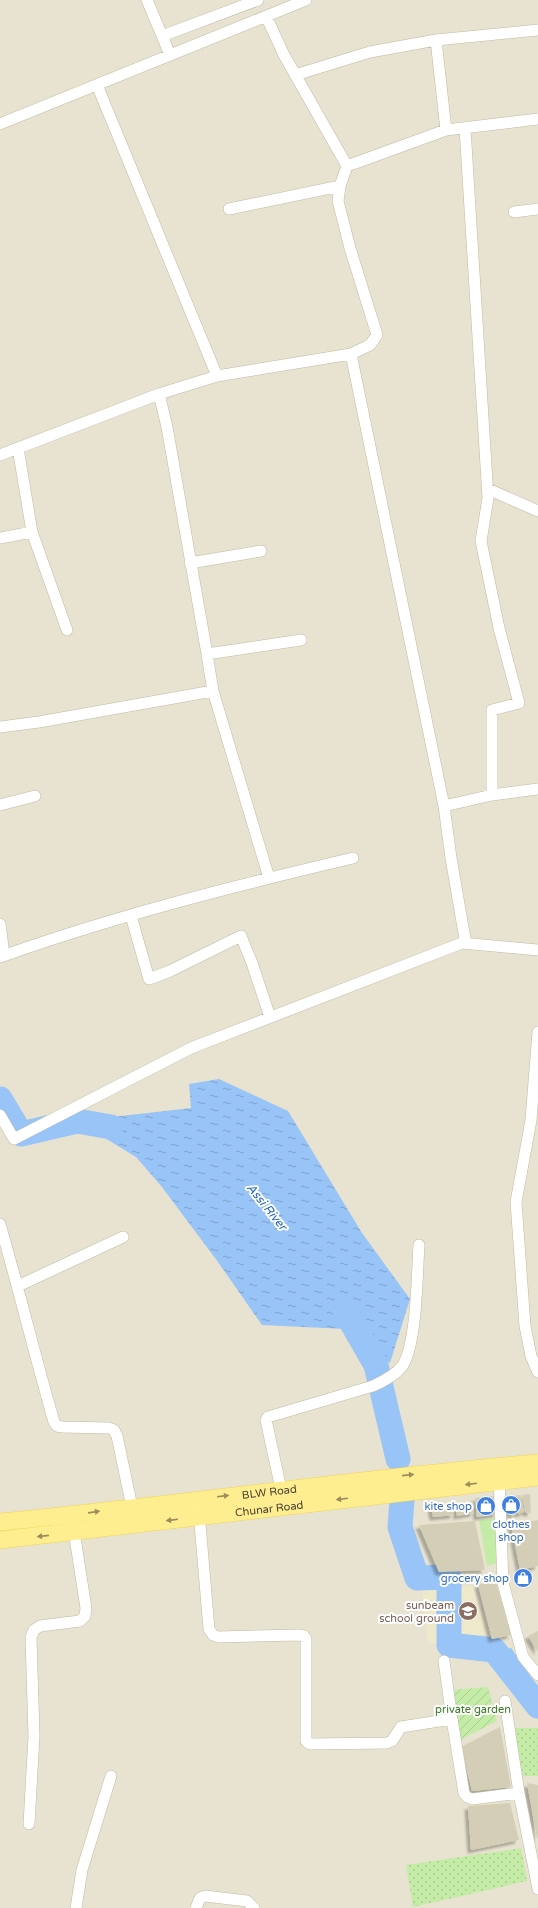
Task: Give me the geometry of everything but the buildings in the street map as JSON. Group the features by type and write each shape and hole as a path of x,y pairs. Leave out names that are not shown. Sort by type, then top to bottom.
{"main road":[{"name":"BLW Road","path":"0,1522 281,1489 386,1486 499,1473 538,1463"},
{"path":"499,1473 538,1477"},
{"name":"Chunar Road","path":"0,1540 200,1517 386,1486"}],"street":[{"path":"147,0 170,55"},
{"path":"162,36 258,0"},
{"path":"0,124 306,0"},
{"path":"0,455 159,394 217,376 351,354 370,345 377,335 350,248 338,201 340,186 347,166 295,75 266,16"},
{"path":"295,75 370,52 436,40 538,30"},
{"path":"436,40 446,130"},
{"path":"97,85 217,376"},
{"path":"347,166 446,130 538,119"},
{"path":"465,128 488,490 481,541 499,628 519,702 492,710 492,795"},
{"path":"229,210 340,186"},
{"path":"514,212 538,209"},
{"path":"351,354 444,806 451,858 465,938 462,943"},
{"path":"159,394 167,427 213,691 269,878"},
{"path":"18,448 32,532 67,630"},
{"path":"488,490 538,511"},
{"path":"0,538 32,532"},
{"path":"190,563 261,551"},
{"path":"207,654 301,640"},
{"path":"0,727 39,722 213,691"},
{"path":"444,806 492,795 538,789"},
{"path":"0,805 35,796"},
{"path":"0,924 2,956 131,916 269,878 353,858"},
{"path":"131,916 149,979 170,971 241,936 252,963 270,1017"},
{"path":"0,1115 14,1139 191,1048 462,943 538,950"},
{"path":"538,1032 531,1120 516,1202 525,1326 531,1356 538,1372"},
{"path":"0,1224 54,1422 57,1426 62,1427 109,1428 114,1430 117,1436 132,1507"},
{"path":"18,1286 123,1237"},
{"path":"281,1489 266,1424 268,1417 373,1386 384,1381 402,1366 411,1339 415,1314 419,1245"},
{"path":"499,1473 503,1583 523,1657 538,1675"},
{"path":"197,1499 200,1517 208,1629 218,1638 304,1636 306,1639 306,1741 310,1744 387,1743 392,1741 402,1727 452,1719"},
{"path":"29,1824 34,1736 31,1637 34,1630 40,1626 80,1621 85,1616 86,1608 75,1532 69,1515"},
{"path":"444,1661 464,1793 467,1797 472,1799 519,1793"},
{"path":"505,1701 519,1793 535,1860 538,1889"},
{"path":"76,1908 82,1870 111,1776"},
{"path":"196,1908 200,1898 205,1896 247,1901 254,1908"}],"shaded area":[{"path":"0,0 538,0 538,1908 0,1908"},
{"name":"sunbeam school ground","path":"455,1585 474,1587 487,1635 454,1636"},
{"path":"422,1590 443,1591 446,1644 428,1643"}],"green space":[{"path":"495,1519 498,1563 487,1566 479,1520"},
{"name":"private garden","path":"488,1687 497,1721 458,1741 451,1690"},
{"path":"514,1728 538,1728 538,1776 523,1776"},
{"path":"521,1848 527,1881 413,1907 406,1865"}],"water":[{"path":"219,1079 288,1111 362,1233 410,1299 390,1363 346,1329 262,1325 218,1262 162,1187 136,1157 77,1121 191,1108 189,1084"}],"waterway":[{"name":"Assi River","path":"0,1099 21,1134 77,1121 111,1127"},
{"name":"Assi River","path":"345,1311 376,1365 398,1459"},
{"name":"Assi River","path":"402,1500 400,1527 417,1578 449,1577 449,1645 494,1650 538,1706"},
{"path":"510,1650 538,1691"}],"place":[{"name":"clothes shop","path":"511,1505"},
{"name":"kite shop","path":"486,1506"},
{"name":"grocery shop","path":"523,1578"},
{"name":"sunbeam school ground","path":"468,1611"}]}
